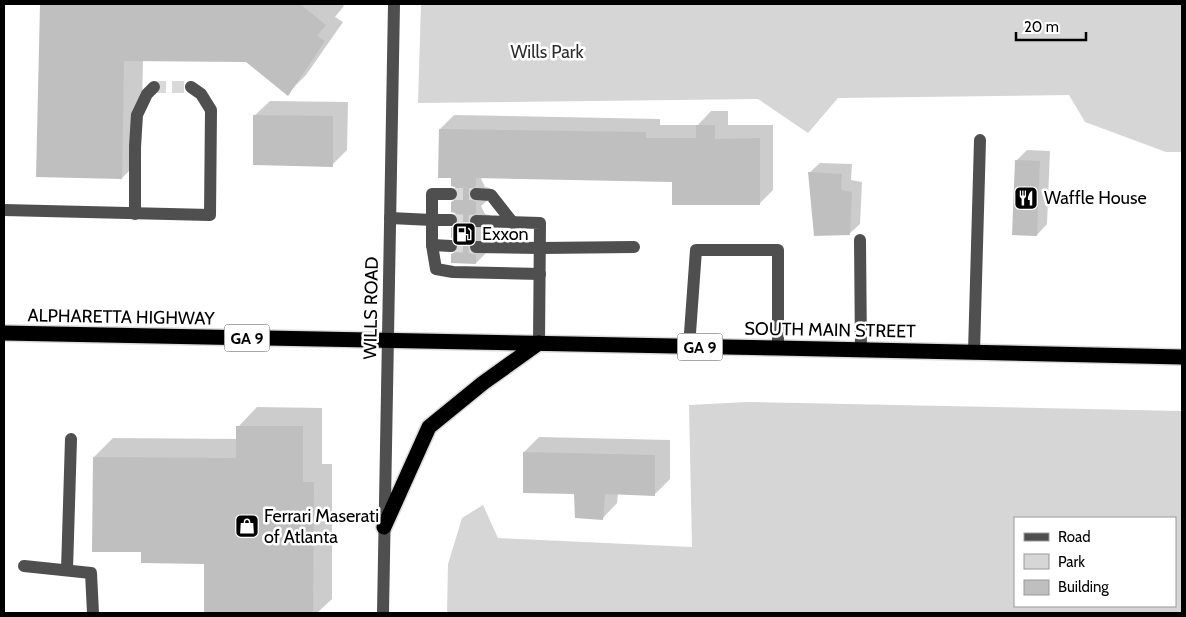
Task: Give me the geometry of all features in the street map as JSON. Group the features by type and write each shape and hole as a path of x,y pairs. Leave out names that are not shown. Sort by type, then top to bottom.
{"highway":[{"name":"ALPHARETTA HIGHWAY","path":"4,333 388,340"},
{"name":"SOUTH MAIN STREET","path":"388,340 1182,357"},
{"path":"384,527 429,427 483,383 539,344"}],"street":[{"name":"WILLS ROAD","path":"383,613 394,4"},
{"path":"135,214 137,114 147,94 154,87"},
{"path":"4,210 210,214 211,110 201,94 191,87"},
{"path":"974,352 980,140"},
{"path":"451,194 432,194 432,245 436,269 453,272 540,274"},
{"path":"476,194 491,195 513,223"},
{"path":"390,218 451,220"},
{"path":"476,221 540,223 539,344"},
{"path":"860,240 861,350"},
{"path":"432,245 451,246"},
{"path":"476,246 540,248 634,246"},
{"path":"688,346 696,250 778,250 778,348"},
{"path":"67,570 71,439"},
{"path":"24,566 91,573 93,613"}],"green space":[{"name":"Wills Park","path":"421,4 1182,4 1182,152 1166,152 1085,122 1069,95 838,98 808,133 758,99 418,103"},
{"path":"747,402 1182,411 1182,613 447,613 448,564 462,518 483,505 498,538 692,547 689,405"}],"building":[{"path":"40,4 300,4 326,25 317,36 325,41 288,96 246,62 124,61 122,179 36,177"},
{"path":"253,115 333,116 333,167 253,165"},
{"path":"696,125 715,125 715,139 760,138 760,205 672,205 672,182 476,178 476,186 470,189 468,194 471,200 476,202 476,213 469,216 468,221 471,228 476,229 476,239 469,242 468,247 471,254 476,255 476,264 451,263 451,254 458,251 459,246 456,240 451,238 451,228 458,224 459,220 455,213 451,212 451,202 458,198 459,194 455,187 451,186 451,178 438,178 439,129 646,132 646,138 696,138"},
{"name":"Waffle House","path":"1015,160 1040,161 1037,236 1012,235"},
{"path":"808,172 842,174 841,190 852,192 850,235 814,236"},
{"path":"236,426 303,426 303,482 314,482 313,613 204,613 204,564 141,563 141,552 92,552 93,457 236,458"},
{"path":"523,452 655,455 655,496 605,494 603,520 575,518 574,494 523,493"}],"tunnel":[{"path":"154,87 191,87"},
{"path":"451,194 476,194"},
{"path":"451,220 476,221"},
{"path":"451,246 476,247"}],"place":[{"name":"Waffle House","path":"1026,198"},
{"name":"Exxon","path":"464,234"},
{"name":"Ferrari Maserati of Atlanta","path":"247,526"}]}
